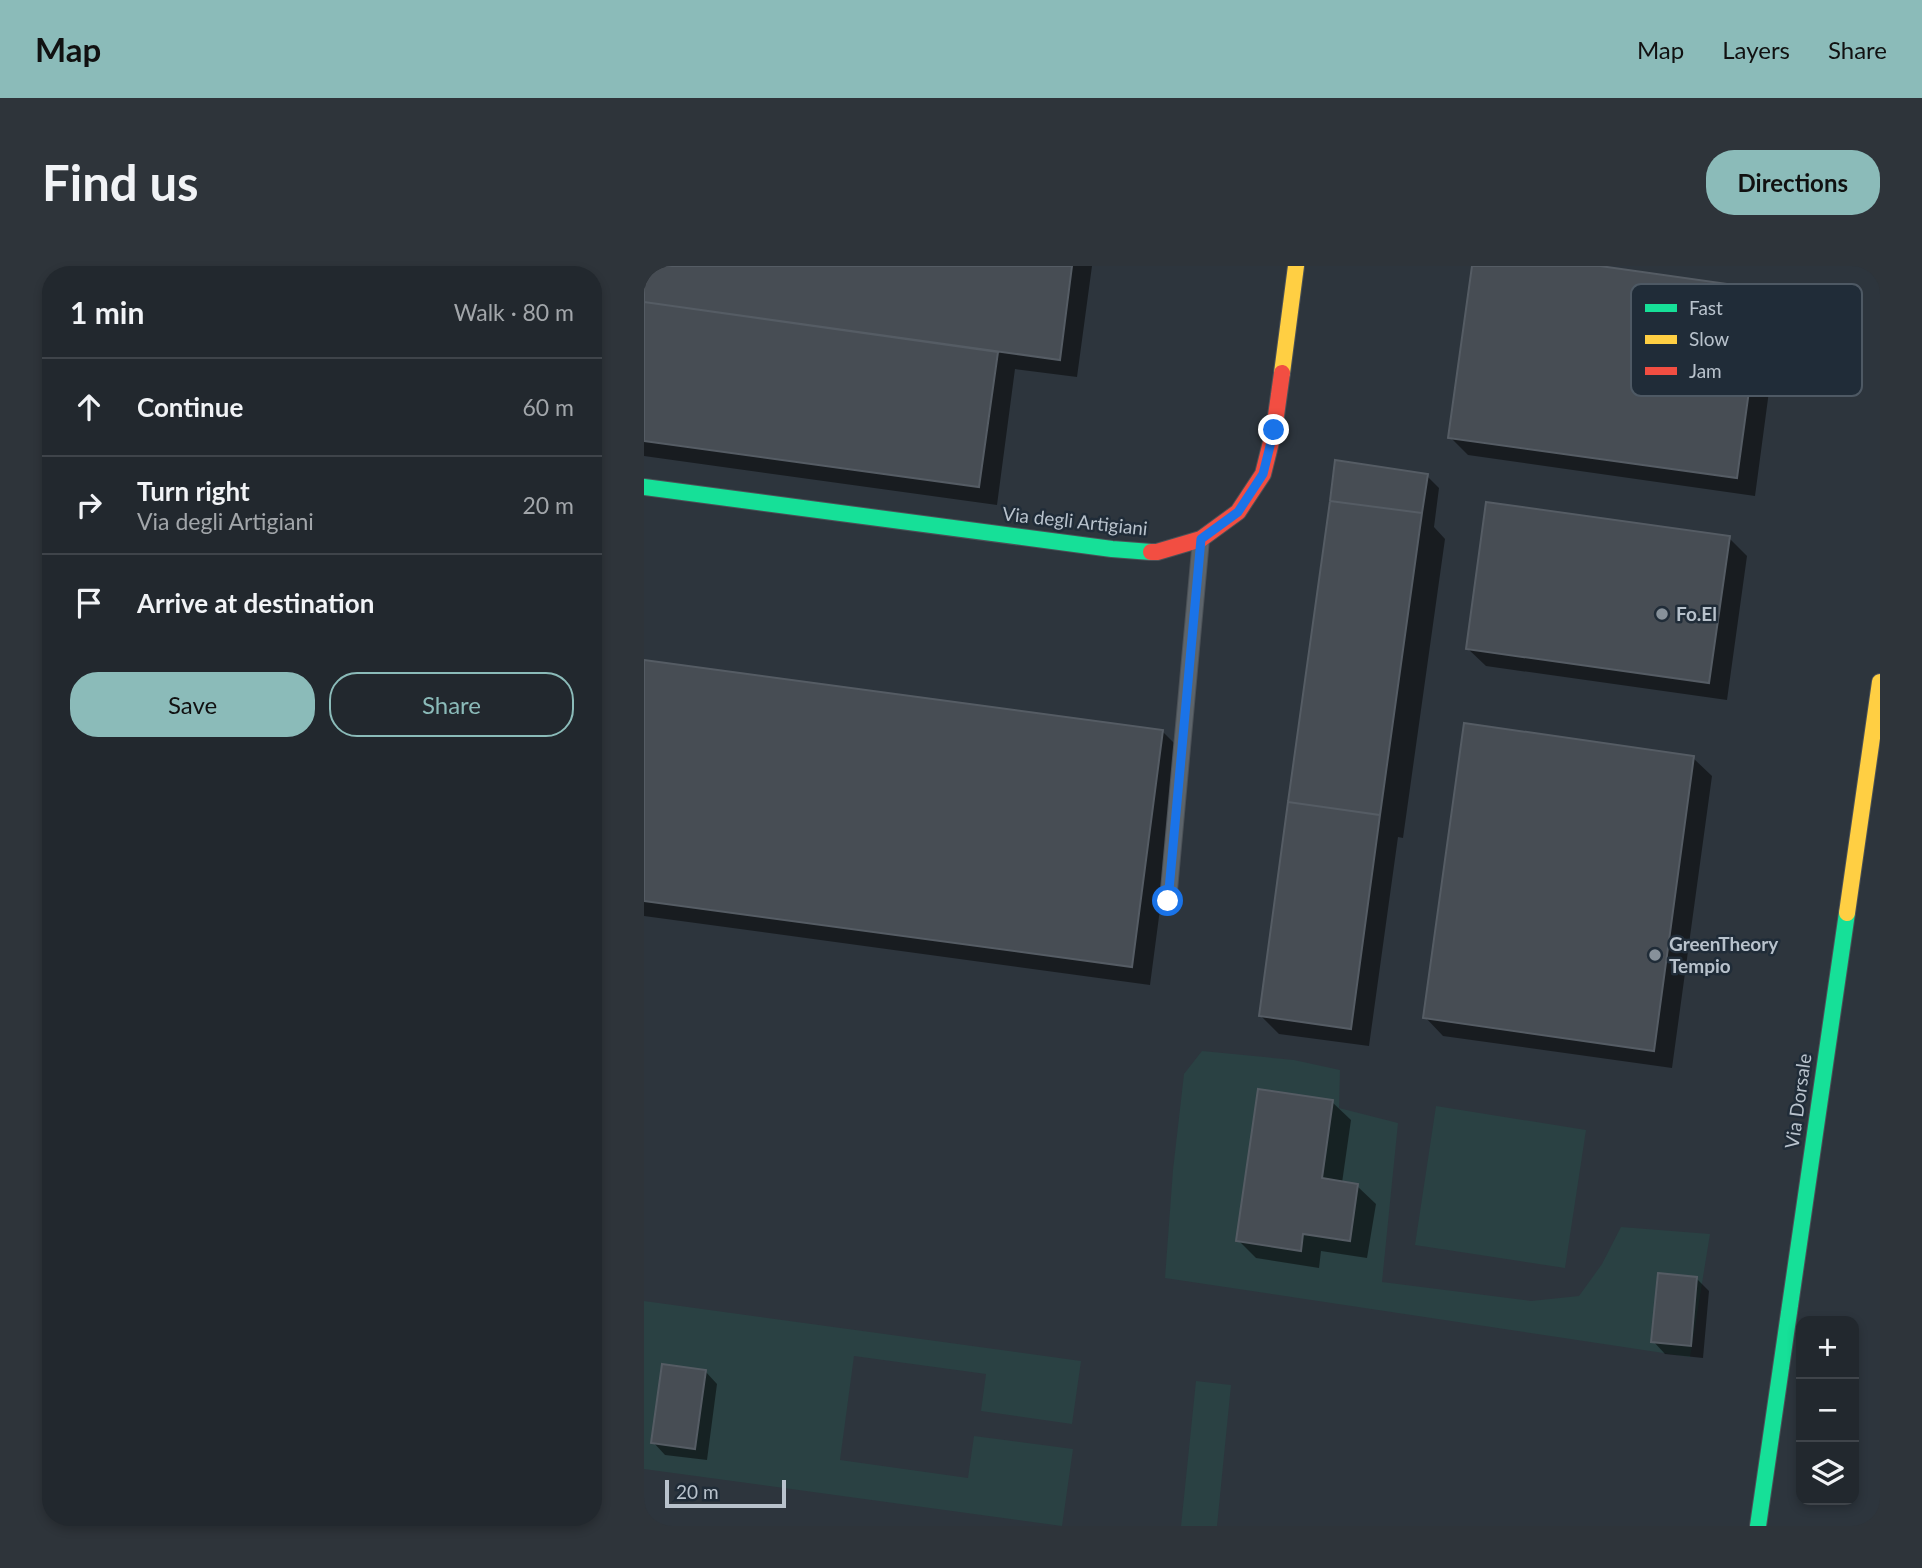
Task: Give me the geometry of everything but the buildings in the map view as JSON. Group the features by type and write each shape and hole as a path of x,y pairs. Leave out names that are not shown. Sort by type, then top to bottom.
{"street":[{"name":"Via degli Artigiani","path":"644,487 1112,549 1157,552 1201,539 1238,512 1263,474 1274,430 1296,266"},
{"name":"Via Dorsale","path":"1758,1526 1880,682"}],"lane":[{"path":"1168,901 1201,539"}],"green space":[{"path":"1202,1051 1294,1060 1340,1070 1339,1108 1398,1123 1382,1282 1531,1301 1579,1296 1602,1264 1621,1227 1710,1234 1690,1357 1165,1278 1184,1074","holes":["1258,1089 1333,1100 1322,1178 1358,1184 1350,1240 1303,1234 1300,1251 1236,1240","1658,1273 1697,1277 1691,1346 1651,1342"]},
{"path":"1436,1106 1586,1130 1565,1268 1415,1245"},
{"path":"644,1301 1081,1361 1072,1424 981,1411 986,1374 854,1356 840,1460 968,1478 974,1436 1073,1449 1062,1526 644,1469","holes":["662,1364 705,1370 695,1449 651,1443"]},
{"path":"1196,1381 1231,1385 1217,1526 1181,1526"}],"traffic: fast":[{"path":"644,487 1151,552"},
{"path":"1758,1526 1847,913"}],"traffic: slow":[{"path":"1282,373 1296,266"},
{"path":"1847,913 1880,682"}],"traffic: jam":[{"path":"1151,552 1201,539 1238,512 1263,474 1274,430 1282,373"}],"place":[{"name":"Fo.El","path":"1662,614"},
{"name":"GreenTheory Tempio","path":"1655,955"}],"route":[{"path":"1168,901 1201,539 1238,512 1263,474 1274,430"}]}
